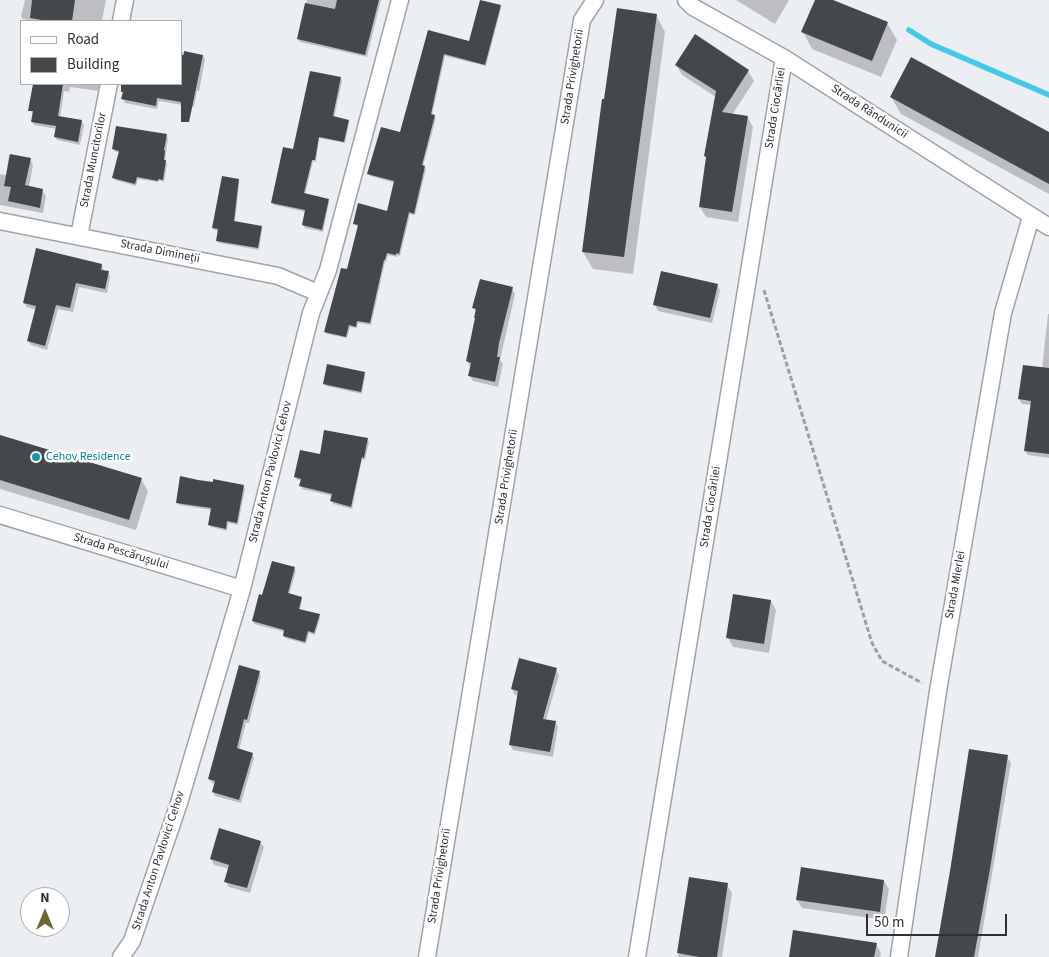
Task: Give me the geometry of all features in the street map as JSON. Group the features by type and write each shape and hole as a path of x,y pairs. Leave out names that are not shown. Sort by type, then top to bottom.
{"street":[{"path":"121,20 125,0"},
{"name":"Strada Anton Pavlovici Cehov","path":"121,957 134,949 242,589 311,313 328,270 400,0"},
{"name":"Strada Privighetorii","path":"427,957 582,20 595,0"},
{"name":"Strada Rândunicii","path":"686,0 693,7 784,58 1049,227"},
{"name":"Strada Ciocârliei","path":"637,957 784,58"},
{"name":"Strada Muncitorilor","path":"79,236 109,85"},
{"name":"Strada Mierlei","path":"899,957 938,691 1003,313 1031,217"},
{"name":"Strada Dimineții","path":"0,221 278,276 318,293"},
{"name":"Strada Pescărușului","path":"0,515 242,589"}],"path":[{"path":"762,282 872,643 882,661 938,691"}],"building":[{"path":"32,0 75,0 72,20 30,18"},
{"path":"337,0 379,0 365,55 297,39 305,3 335,9"},
{"path":"480,0 501,5 485,65 444,54 431,114 435,115 422,165 425,166 414,214 409,212 399,254 387,253 384,260 370,323 357,321 356,327 349,325 346,337 324,332 341,268 347,269 358,225 353,224 358,203 387,211 394,181 367,174 381,127 400,132 428,30 469,41"},
{"path":"815,0 833,0 888,22 872,61 801,32"},
{"path":"617,8 657,14 624,257 582,252 602,99 604,99"},
{"path":"695,34 749,70 722,112 748,116 732,212 699,207 706,157 704,156 716,91 675,65"},
{"path":"184,51 203,55 189,122 181,122 181,102 157,98 156,106 121,99 123,92 121,92 121,85 182,85 182,55 184,55"},
{"path":"911,57 1049,132 1049,184 890,97"},
{"path":"310,71 341,77 333,116 349,120 344,142 319,137 315,160 312,160 304,193 329,199 322,230 302,225 305,210 271,203 283,147 293,149"},
{"path":"33,85 63,85 58,116 82,120 78,142 54,137 56,126 31,122 33,111 28,111"},
{"path":"116,126 167,134 164,150 164,160 166,160 163,180 158,179 158,181 137,177 135,184 112,178 119,151 112,149"},
{"path":"10,154 31,158 25,185 43,189 40,208 8,201 11,187 4,186"},
{"path":"222,176 239,179 234,221 262,226 258,248 216,241 218,229 212,228"},
{"path":"36,248 102,264 101,270 109,271 105,289 76,283 70,308 56,305 45,346 27,341 36,306 23,303"},
{"path":"661,271 718,284 710,318 653,305"},
{"path":"480,279 513,287 499,343 497,357 500,357 495,382 468,376 471,363 466,361 476,309 472,308"},
{"path":"327,364 365,372 361,392 323,384"},
{"path":"1023,365 1049,368 1049,454 1024,451 1031,401 1018,399"},
{"path":"324,430 368,438 351,507 330,501 332,494 299,486 301,479 294,477 300,450 320,454"},
{"name":"Cehov Residence","path":"0,435 142,478 129,520 0,480"},
{"path":"180,476 213,482 213,479 244,485 237,523 227,521 226,529 208,525 211,508 176,503"},
{"path":"272,561 295,567 288,593 302,597 299,609 320,614 314,633 308,631 305,642 283,636 284,630 252,621 259,594 262,595"},
{"path":"733,594 771,600 764,644 726,638"},
{"path":"519,658 557,668 543,719 556,721 550,752 509,745 518,691 511,689"},
{"path":"239,665 260,671 247,720 244,719 237,748 253,753 239,800 212,792 215,781 208,779"},
{"path":"969,749 1008,755 990,869 974,957 935,957 950,871"},
{"path":"219,828 261,841 247,888 224,882 229,865 210,859"},
{"path":"801,867 884,880 880,912 796,900"},
{"path":"689,877 728,883 717,957 699,957 677,953"},
{"path":"793,930 877,943 874,957 789,957"}],"waterway":[{"path":"909,30 931,44 1049,95"}],"place":[{"name":"Cehov Residence","path":"36,457"}]}
